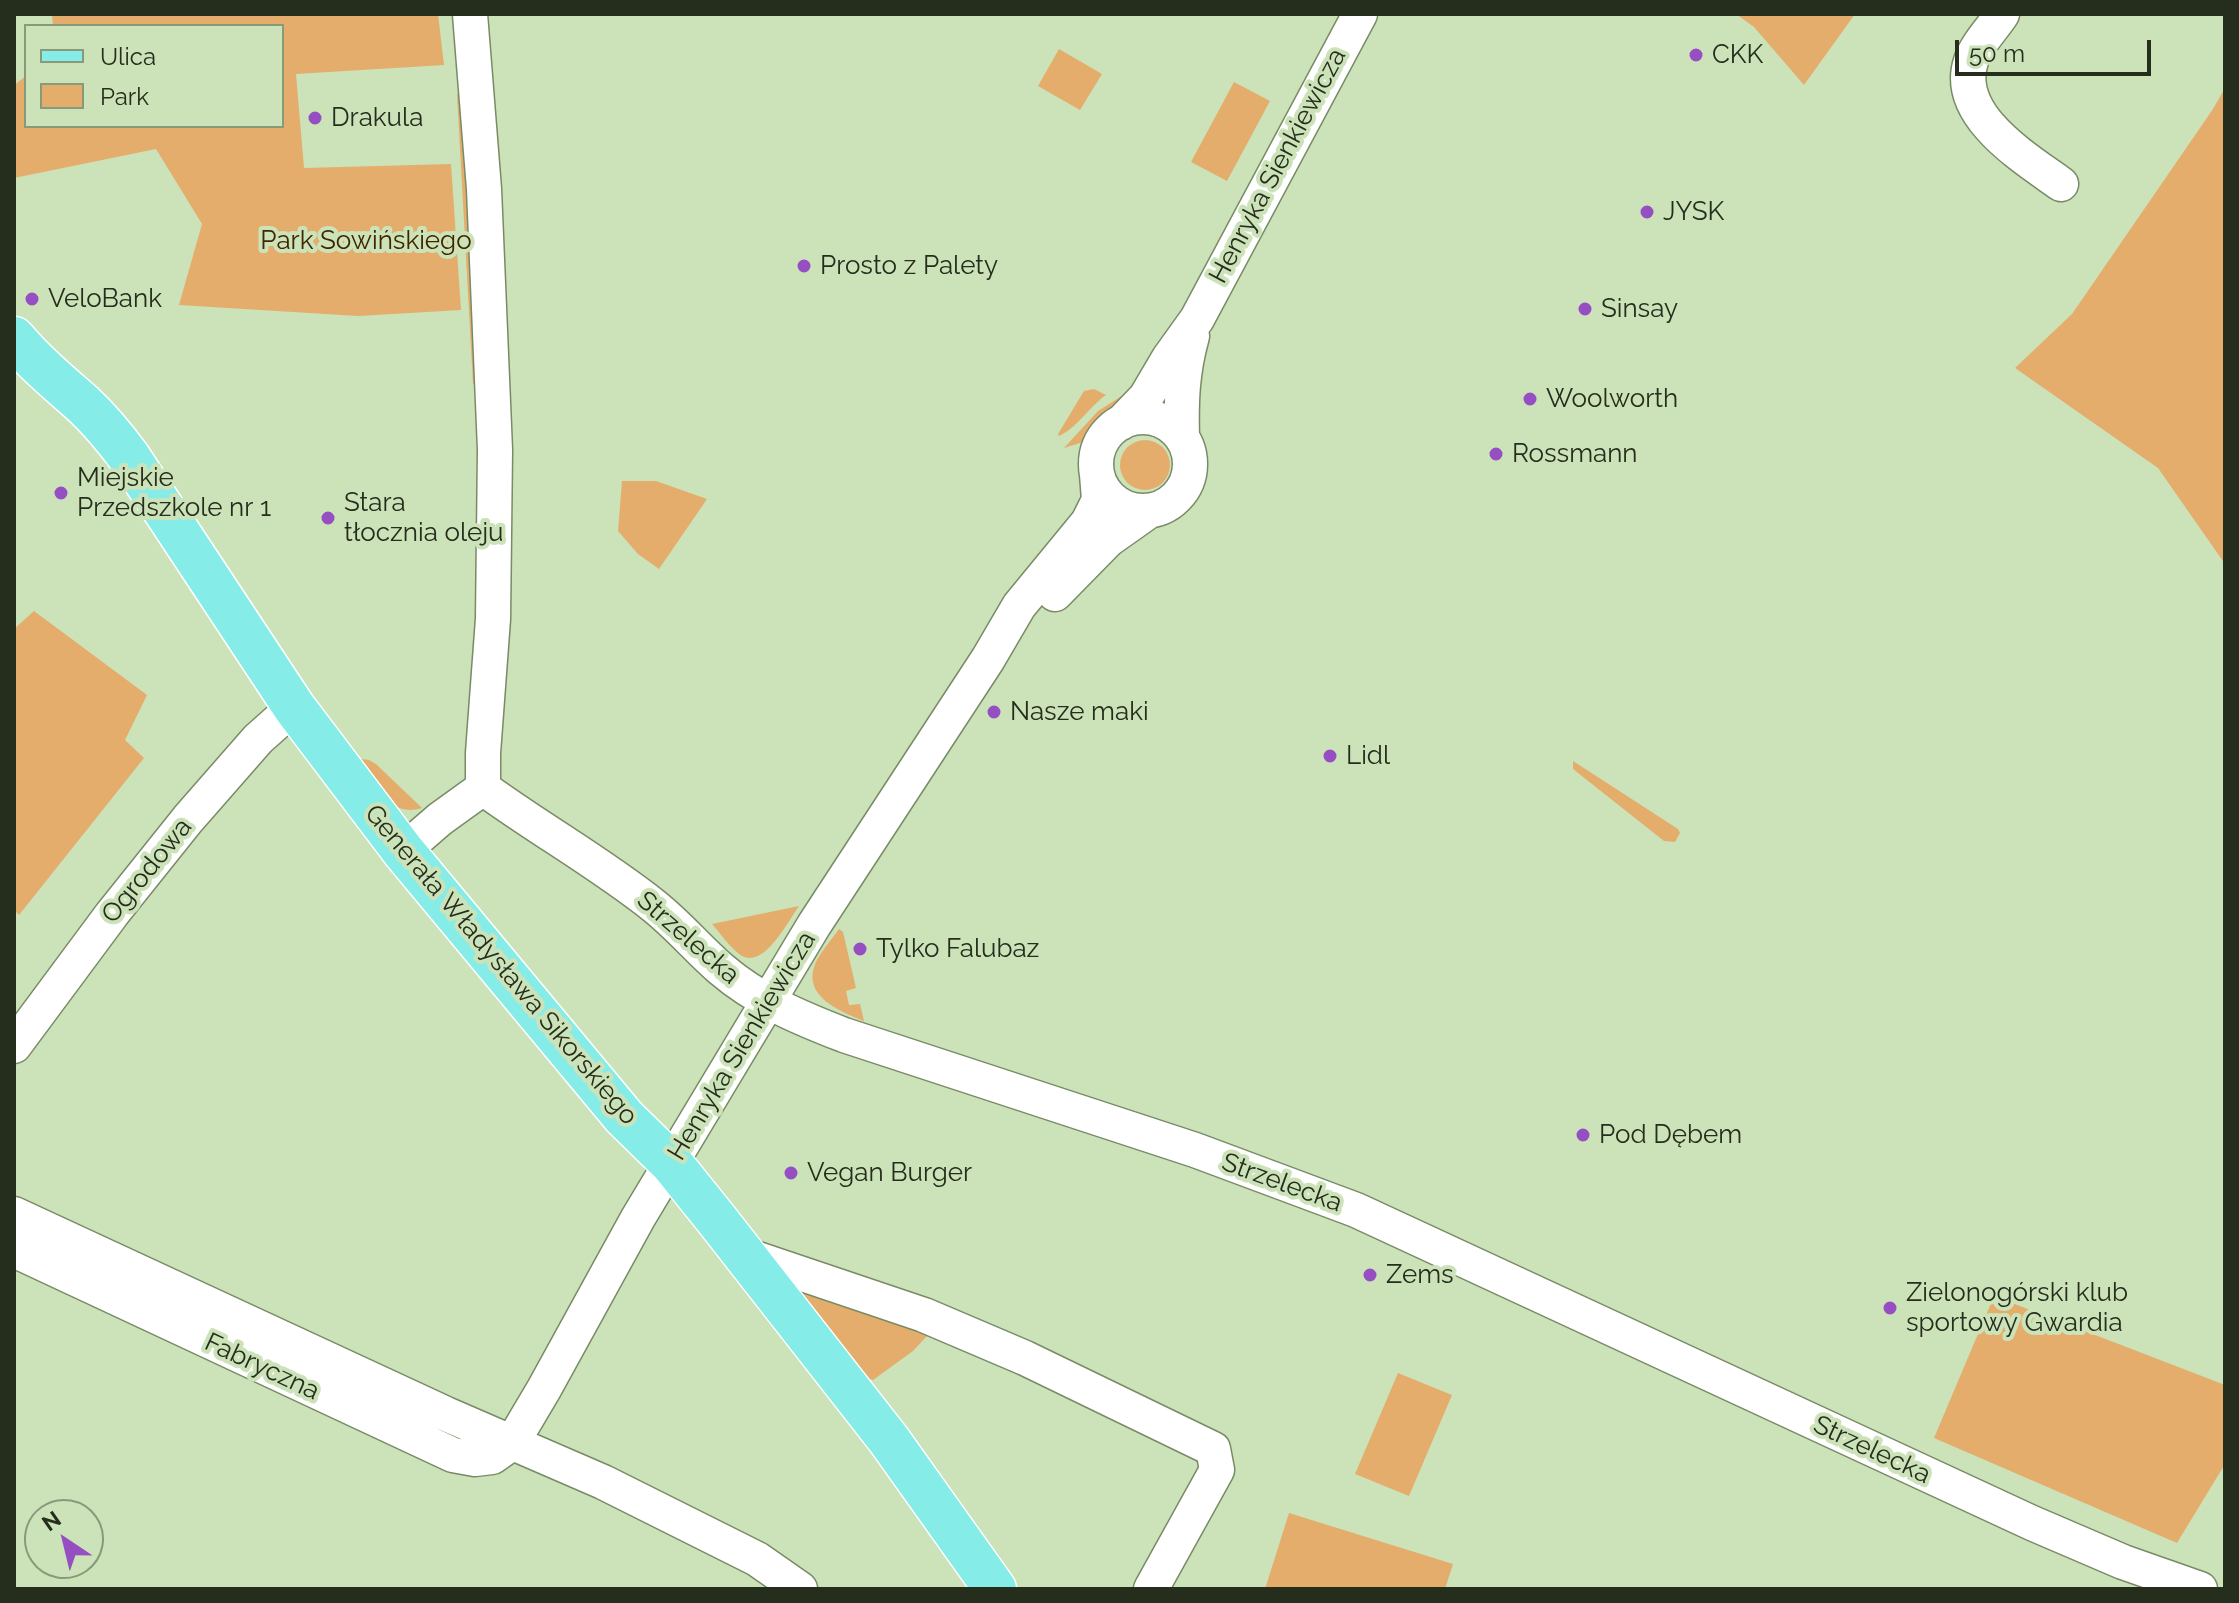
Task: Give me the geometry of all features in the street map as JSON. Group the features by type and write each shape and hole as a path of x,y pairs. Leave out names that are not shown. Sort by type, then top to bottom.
{"main road":[{"name":"Generała Władysława Sikorskiego","path":"19,349 99,421 129,457 294,707 403,851 624,1117 672,1164 870,1415 995,1589"}],"street":[{"path":"403,851 483,788 493,619 495,450 484,189 470,14"},
{"name":"Henryka Sienkiewicza","path":"1121,423 1146,397 1197,319 1360,14"},
{"path":"2002,14 1972,58 1968,76 1974,103 1988,125 2005,143 2061,184"},
{"name":"Henryka Sienkiewicza","path":"1182,438 1183,366 1197,319"},
{"path":"1134,418 1161,421 1182,438 1189,453 1188,478 1175,499 1165,506 1135,511 1110,498 1102,487 1097,474 1098,450 1103,439 1121,423 1134,418"},
{"name":"Henryka Sienkiewicza","path":"512,1443 638,1218 819,917 988,659 1019,606 1088,522 1099,500 1097,474"},
{"name":"Henryka Sienkiewicza","path":"988,659 1108,540 1149,511"},
{"name":"Ogrodowa","path":"14,1046 112,914 188,819 258,739 294,707"},
{"name":"Strzelecka","path":"483,788 656,907 723,971 767,1002 832,1030 1195,1150 1356,1210 2018,1517 2123,1562 2200,1589"},
{"name":"Fabryczna","path":"14,1214 603,1482 757,1559 800,1589"},
{"name":"Fabryczna","path":"14,1250 453,1455 475,1459 492,1457 512,1443"},
{"path":"743,1254 938,1321 1025,1358 1213,1449 1217,1470 1151,1589"}],"green space":[{"name":"Park Sowińskiego","path":"52,14 438,14 444,65 296,74 304,168 451,164 461,310 358,316 179,305 202,224 156,149 14,178 14,85 24,78 24,128 284,128 284,24 53,24"},
{"path":"1736,14 1855,14 1804,85 1754,27"},
{"path":"1059,49 1102,74 1080,110 1038,86"},
{"path":"1234,82 1270,101 1227,181 1191,162"},
{"path":"2225,88 2225,564 2158,468 2015,368 2072,314"},
{"path":"457,94 466,94 477,383 473,384"},
{"path":"1094,389 1106,395 1059,436 1084,391"},
{"path":"1131,390 1083,442 1064,448 1098,411"},
{"path":"1145,440 1163,447 1170,465 1163,483 1145,490 1127,483 1120,465 1127,447"},
{"path":"622,481 656,481 707,499 659,569 638,554 618,531"},
{"path":"34,611 147,695 125,740 144,758 19,915 14,910 14,629"},
{"path":"362,759 376,764 422,808 401,808 384,798 358,765"},
{"path":"1573,761 1678,829 1680,833 1675,842 1664,841 1573,769"},
{"path":"799,906 775,941 751,958 738,953 712,924"},
{"path":"839,929 843,932 856,988 846,991 849,1005 860,1004 864,1021 833,1007 817,992 813,983 817,960"},
{"path":"803,1287 864,1308 927,1336 913,1351 873,1380 866,1378 801,1295"},
{"path":"1994,1296 2225,1385 2225,1464 2177,1543 1934,1438"},
{"path":"1398,1373 1452,1395 1409,1496 1355,1474"},
{"path":"1289,1513 1453,1564 1445,1589 1265,1589"}],"place":[{"name":"CKK","path":"1696,55"},
{"name":"Drakula","path":"315,118"},
{"name":"JYSK","path":"1647,212"},
{"name":"Prosto z Palety","path":"804,266"},
{"name":"VeloBank","path":"32,299"},
{"name":"Sinsay","path":"1585,309"},
{"name":"Woolworth","path":"1530,399"},
{"name":"Rossmann","path":"1496,454"},
{"name":"Miejskie Przedszkole nr 1","path":"61,493"},
{"name":"Stara tłocznia oleju","path":"328,518"},
{"name":"Nasze maki","path":"994,712"},
{"name":"Lidl","path":"1330,756"},
{"name":"Tylko Falubaz","path":"860,949"},
{"name":"Pod Dębem","path":"1583,1135"},
{"name":"Vegan Burger","path":"791,1173"},
{"name":"Zems","path":"1370,1275"},
{"name":"Zielonogórski klub sportowy Gwardia","path":"1890,1308"}]}
